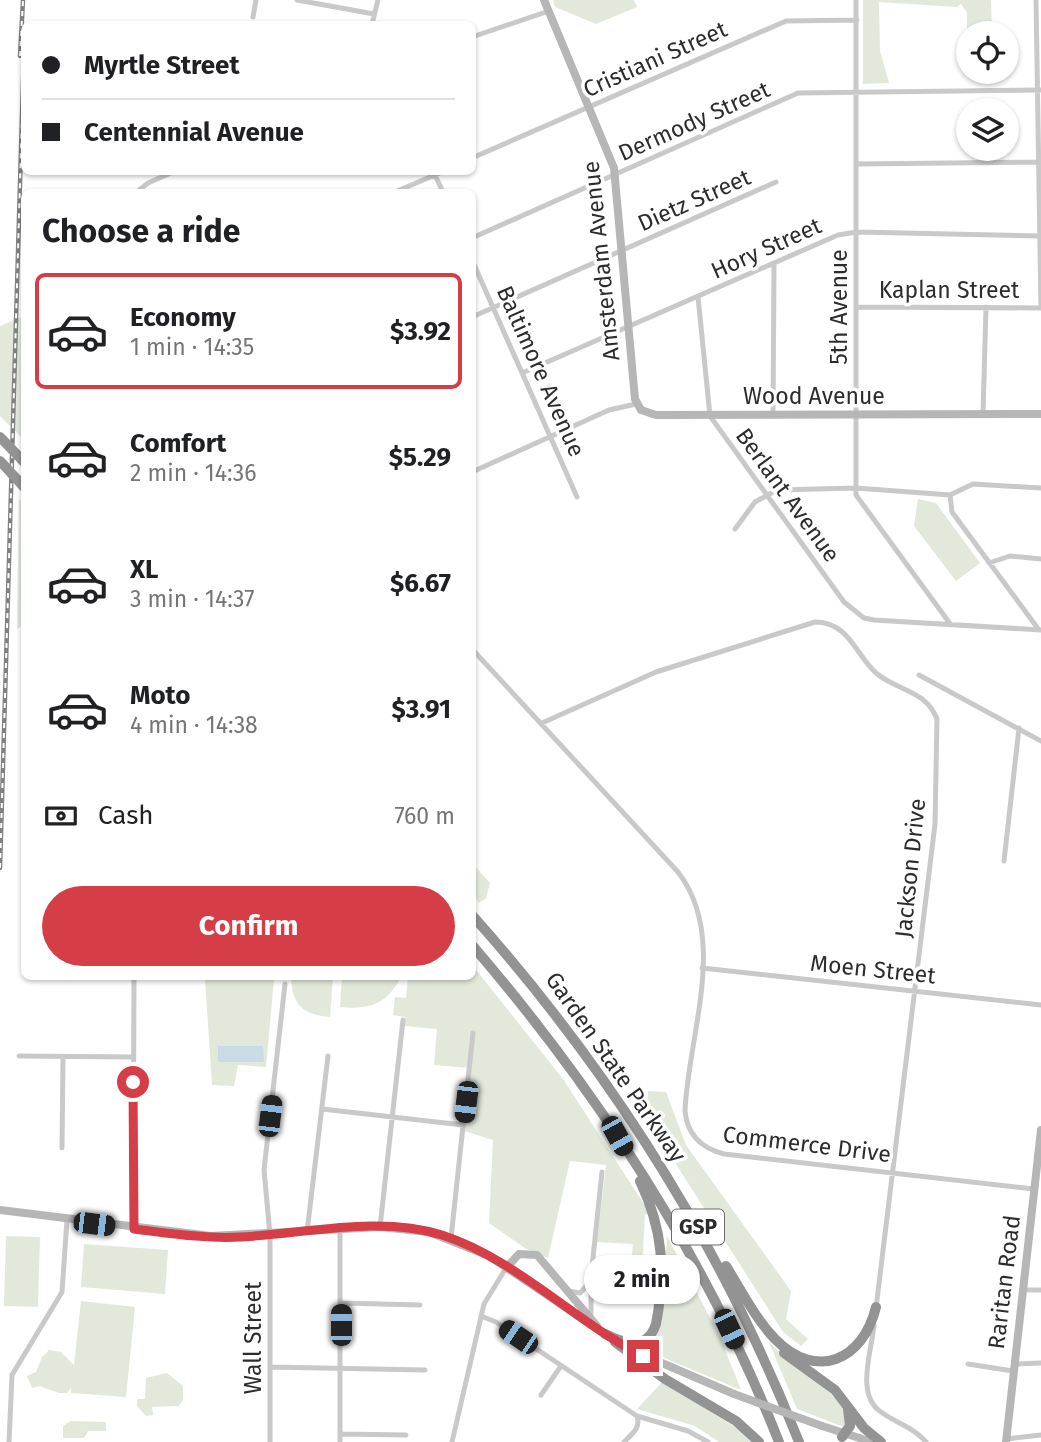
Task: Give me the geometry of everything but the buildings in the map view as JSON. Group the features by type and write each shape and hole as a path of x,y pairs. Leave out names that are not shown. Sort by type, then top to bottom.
{"highway":[{"path":"0,437 21,459"},
{"path":"0,461 21,483"},
{"name":"Garden State Parkway","path":"476,920 577,1042 671,1181 740,1307 799,1442"},
{"name":"Garden State Parkway","path":"476,950 556,1048 608,1120 655,1195 709,1289 779,1442"},
{"path":"605,1334 630,1344 642,1342 651,1335 657,1318 663,1266 662,1245 654,1214 608,1120"},
{"path":"671,1181 763,1324 787,1356 827,1383 866,1430 881,1442"},
{"path":"763,1324 777,1341 797,1354 818,1361 832,1360 846,1356 861,1343 876,1307"},
{"path":"605,1334 665,1379 736,1421 759,1442"},
{"path":"842,1398 850,1415 848,1439"}],"main road":[{"name":"Amsterdam Avenue","path":"544,0 608,148 615,176 636,404"},
{"name":"Wood Avenue","path":"636,404 652,415 1041,414"},
{"name":"Raritan Road","path":"1006,1441 1041,1130"},
{"path":"0,1210 134,1229 220,1237 380,1227 409,1228 451,1238 484,1253 605,1334 673,1370 822,1426 848,1439 872,1442"},
{"path":"506,1268 519,1254 534,1254 605,1334"}],"street":[{"path":"253,17 256,0"},
{"path":"297,0 374,14"},
{"path":"373,21 377,0"},
{"name":"5th Avenue","path":"856,0 856,488 859,502 951,625"},
{"path":"1036,0 1041,308"},
{"path":"476,36 549,11"},
{"name":"Cristiani Street","path":"476,156 786,20 857,20"},
{"name":"Dermody Street","path":"476,236 798,93 1039,90"},
{"path":"857,164 1039,162"},
{"path":"140,189 166,175"},
{"path":"401,189 435,175 442,189"},
{"name":"Dietz Street","path":"476,315 776,183"},
{"name":"Hory Street","path":"522,373 826,239 857,232 1040,236"},
{"path":"774,264 774,415"},
{"name":"Baltimore Avenue","path":"476,269 577,497"},
{"name":"Berlant Avenue","path":"698,297 709,415 844,602 864,618 951,625"},
{"name":"Kaplan Street","path":"857,307 1041,308"},
{"path":"983,414 986,307"},
{"path":"476,470 613,409 636,404"},
{"path":"735,529 755,502 765,495 782,490 856,488 950,495 973,484 1041,488"},
{"path":"950,495 951,512 1040,630"},
{"path":"989,563 1010,556 1041,559"},
{"name":"Jackson Drive","path":"542,723 656,673 815,622 834,625 845,632 876,673 915,692 934,712 937,719 935,824 867,1381 868,1395 877,1410 908,1426 926,1442"},
{"path":"951,625 1040,630"},
{"name":"Commerce Drive","path":"476,653 685,881 696,901 703,923 702,968 685,1111 690,1129 698,1141 724,1154 1034,1189"},
{"path":"919,675 1041,741"},
{"path":"1004,861 1019,729"},
{"name":"Moen Street","path":"702,968 1041,1005"},
{"path":"134,980 134,1229"},
{"name":"Wall Street","path":"270,1442 270,1235 264,1166 285,984"},
{"path":"380,1227 403,1020"},
{"path":"451,1238 474,1033"},
{"path":"19,1056 133,1057"},
{"path":"62,1148 63,1056"},
{"path":"307,1232 328,1056"},
{"path":"322,1109 463,1125"},
{"path":"591,1319 591,1277 602,1172"},
{"path":"1031,1217 1041,1217"},
{"path":"9,1442 12,1376 62,1292 67,1220"},
{"path":"340,1229 340,1442"},
{"path":"452,1442 486,1297 506,1268"},
{"path":"567,1290 582,1292 591,1277"},
{"path":"1022,1290 1041,1290"},
{"path":"341,1303 420,1305"},
{"path":"481,1316 496,1322 637,1416 688,1431 708,1442"},
{"path":"968,1364 1013,1368 1041,1363"},
{"path":"541,1395 561,1366"},
{"path":"270,1367 425,1370"},
{"path":"624,1442 635,1432 639,1422 637,1416"},
{"path":"340,1434 406,1435"},
{"path":"1006,1441 1041,1436"}],"shaded area":[{"path":"553,0 634,0 637,7 596,24 555,7"},
{"path":"863,0 991,0 992,21 967,21 967,13 961,4 957,7 879,2 880,51 889,83 863,84"},
{"path":"21,317 21,437 0,416 0,326"},
{"path":"19,499 21,627 17,629"},
{"path":"918,499 936,503 980,563 956,581 914,526"},
{"path":"476,867 490,883 486,898 479,903 476,900"},
{"path":"476,970 563,1079 651,1215 645,1214 640,1303 627,1304 633,1244 597,1242 606,1165 570,1161 548,1258 526,1249 489,1223 493,1140 464,1131 470,1068 434,1065 437,1029 404,1026 405,1017 393,1015 395,997 406,998 408,980 476,980"},
{"path":"205,980 274,980 266,1067 238,1065 234,1086 212,1085"},
{"path":"291,980 333,980 330,1017 306,1011 297,1001"},
{"path":"342,980 399,980 390,993 376,1003 351,1008 340,1007"},
{"path":"648,1091 666,1092 686,1145 791,1291 786,1319 808,1339 801,1346 783,1332 646,1117"},
{"path":"6,1236 40,1237 38,1307 4,1306"},
{"path":"667,1236 720,1337 741,1390 638,1347 648,1342 665,1276"},
{"path":"84,1244 168,1250 165,1294 81,1287"},
{"path":"81,1301 135,1307 126,1397 71,1393 71,1388 67,1393 59,1393 39,1386 32,1388 27,1376 36,1372 42,1357 49,1350 61,1352 74,1365"},
{"path":"768,1340 840,1404 846,1414 844,1427 797,1409"},
{"path":"167,1373 183,1386 183,1400 179,1406 152,1407 153,1415 146,1416 137,1406 137,1399 145,1399 146,1378"},
{"path":"663,1381 736,1428 751,1442 719,1442 695,1426 637,1409"},
{"path":"71,1421 106,1422 106,1431 88,1431 84,1438 63,1438 63,1426"}],"water":[{"path":"218,1046 263,1046 264,1062 218,1062"}],"railway":[{"path":"22,21 23,0"},
{"path":"20,56 21,37"},
{"path":"0,868 21,150"}],"route":[{"path":"133,1082 134,1229 228,1237 380,1227 409,1228 436,1234 460,1242 496,1260 605,1334 643,1356"}]}
